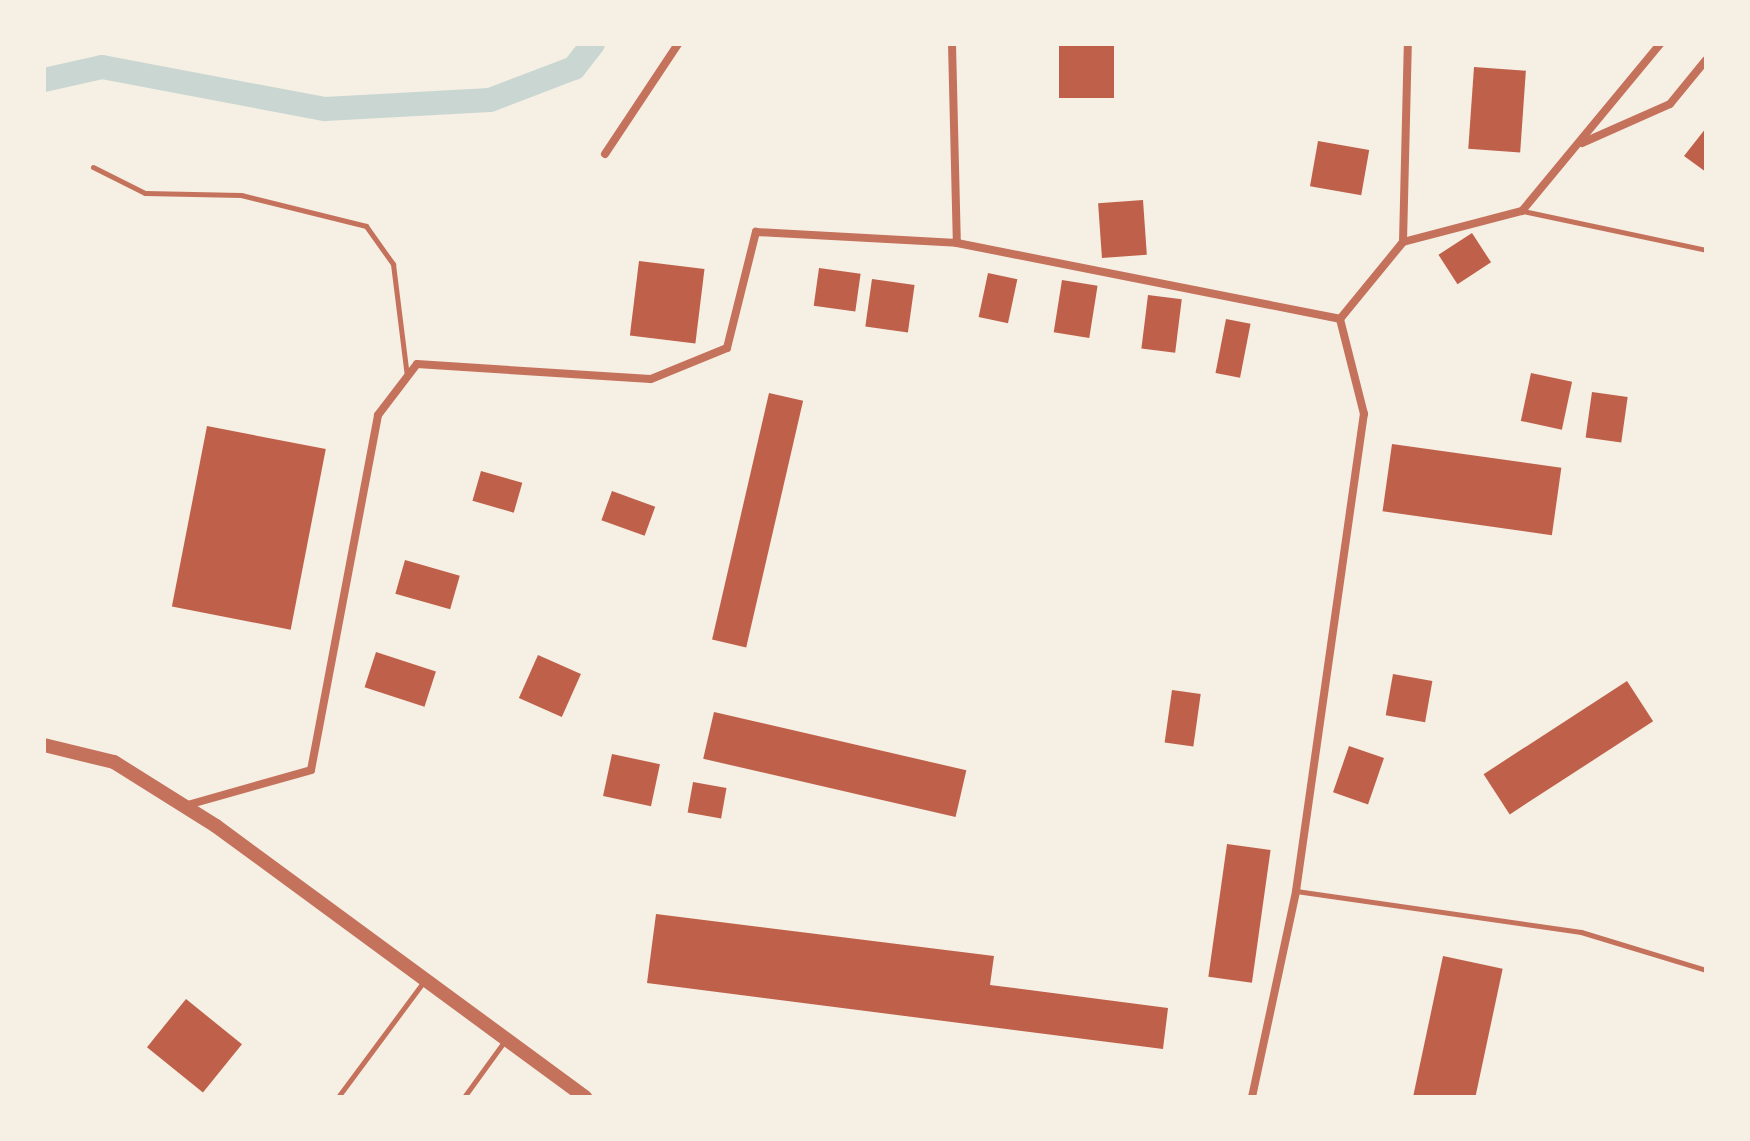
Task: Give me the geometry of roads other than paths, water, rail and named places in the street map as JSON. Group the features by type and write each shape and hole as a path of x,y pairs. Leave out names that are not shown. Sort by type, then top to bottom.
{"street":[{"path":"605,154 678,44"},
{"path":"952,44 957,243"},
{"path":"1403,242 1408,44"},
{"path":"1340,319 1403,242 1522,211 1661,45"},
{"path":"1578,145 1670,104 1706,60"},
{"path":"183,806 311,770 378,415 417,364 651,379 727,348 756,232 957,243 1340,319"},
{"path":"1252,1097 1296,891 1364,414 1340,319"},
{"path":"44,745 114,762 183,806 585,1097"}],"lane":[{"path":"93,167 145,193 241,195 366,226 393,264 407,376"},
{"path":"1522,211 1706,250"},
{"path":"1296,891 1581,932 1706,970"},
{"path":"338,1097 426,979"},
{"path":"464,1097 507,1038"}],"waterway":[{"path":"44,80 102,67 325,109 490,100 574,68 593,44"}]}
